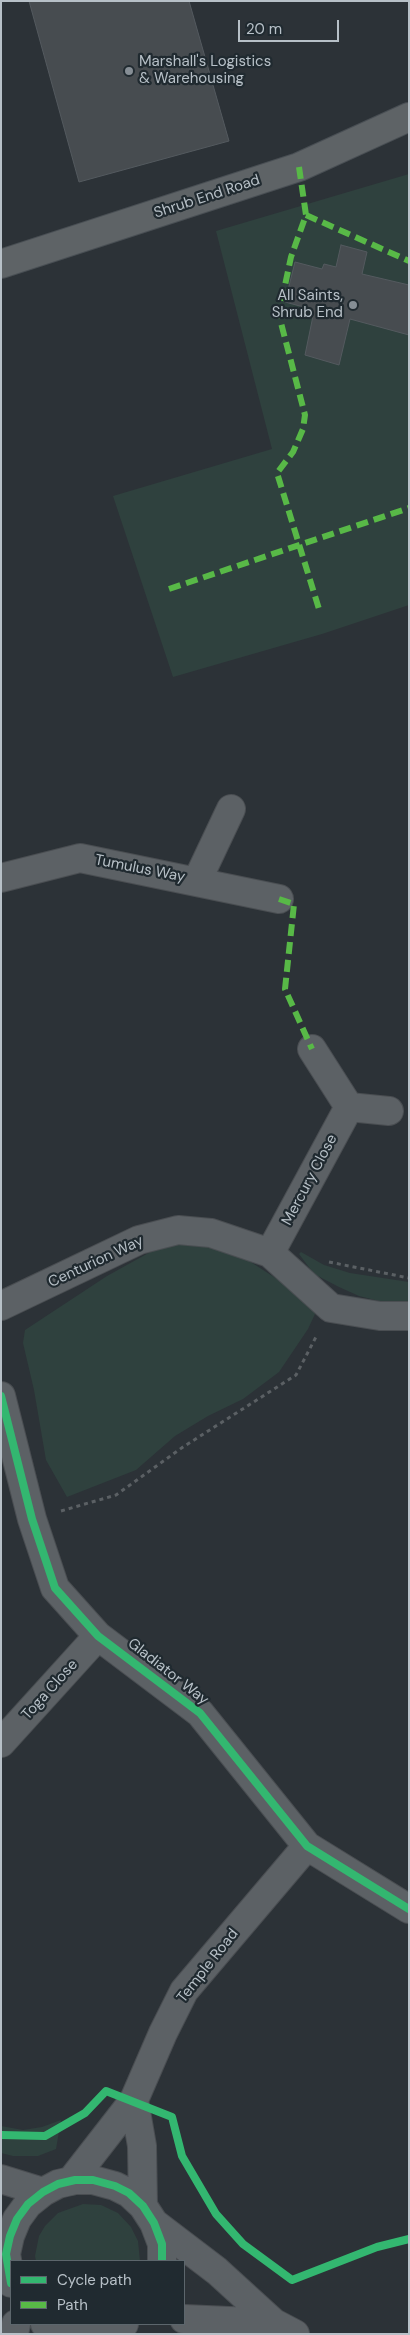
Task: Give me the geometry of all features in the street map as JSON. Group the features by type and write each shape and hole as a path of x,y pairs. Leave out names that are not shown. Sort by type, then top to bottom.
{"main road":[{"name":"Shrub End Road","path":"1,264 299,167 409,117"}],"street":[{"path":"197,880 230,809"},
{"name":"Tumulus Way","path":"1,878 80,858 197,880 279,899"},
{"path":"312,1049 349,1107 389,1111"},
{"name":"Mercury Close","path":"270,1253 349,1107"},
{"name":"Centurion Way","path":"1,1306 139,1240 178,1230 211,1233 270,1253 331,1308"},
{"path":"331,1308 380,1316 409,1316"},
{"name":"Gladiator Way","path":"1,1396 32,1519 55,1588 98,1636 200,1713 307,1846 409,1909"},
{"name":"Toga Close","path":"1,1744 98,1636"},
{"name":"Temple Road","path":"71,2181 134,2100 162,2032 184,1992 307,1846"},
{"path":"134,2100 142,2146 148,2215 162,2244 162,2260"},
{"path":"1,2179 43,2192"},
{"path":"10,2278 4,2251 17,2219 28,2204 43,2192 58,2184 71,2181 93,2180 115,2186 129,2194 148,2215 285,2328"},
{"path":"185,2319 285,2328"},
{"path":"47,2325 60,2331 74,2334"},
{"path":"95,2334 121,2325"}],"path":[{"path":"320,1258 355,1269 409,1278"},
{"path":"32,1519 116,1495 183,1447 296,1374 331,1308"}],"shaded area":[{"path":"409,174 409,605 322,634 173,677 113,496 272,449 216,231"},
{"path":"190,1242 215,1244 243,1257 314,1303 315,1314 308,1329 279,1372 243,1399 208,1416 175,1436 136,1470 67,1497 46,1460 34,1390 23,1343 25,1330 107,1276 154,1250"},
{"path":"301,1252 324,1265 350,1273 409,1282 409,1305 387,1303 359,1296 339,1287 314,1274 299,1254"},
{"path":"61,2120 56,2149 38,2156 13,2156 1,2153 1,2126 23,2130 42,2127"},
{"path":"83,2204 101,2205 118,2213 131,2227 138,2241 140,2260 36,2260 39,2236 45,2226 58,2213"}],"building":[{"name":"Marshall's Logistics & Warehousing","path":"29,1 189,1 229,141 79,182"},
{"name":"All Saints, Shrub End","path":"341,245 367,252 362,274 409,285 409,335 350,319 339,365 305,355 313,316 310,315 311,309 285,302 295,262 322,269 324,264 336,267"}],"marked path":[{"path":"299,167 306,215 291,257 281,304 281,323 305,415 303,429 293,452 277,473 319,609"},
{"path":"306,215 409,261"},
{"path":"169,589 409,508"},
{"path":"279,899 294,904 285,989 312,1049"}],"cycle path":[{"path":"1,1396 32,1519 55,1588 98,1636 200,1713 307,1846 409,1909"},
{"path":"1,2135 45,2136 85,2113 106,2091 172,2117 182,2156 216,2214 243,2244 292,2280 377,2247 409,2239"},
{"path":"10,2277 6,2254 10,2236 17,2219 28,2204 43,2192 58,2184 75,2180 93,2180 115,2186 129,2193 143,2206 154,2223 162,2244 162,2260"}],"place":[{"name":"Marshall's Logistics & Warehousing","path":"129,71"},
{"name":"All Saints, Shrub End","path":"353,305"}]}
